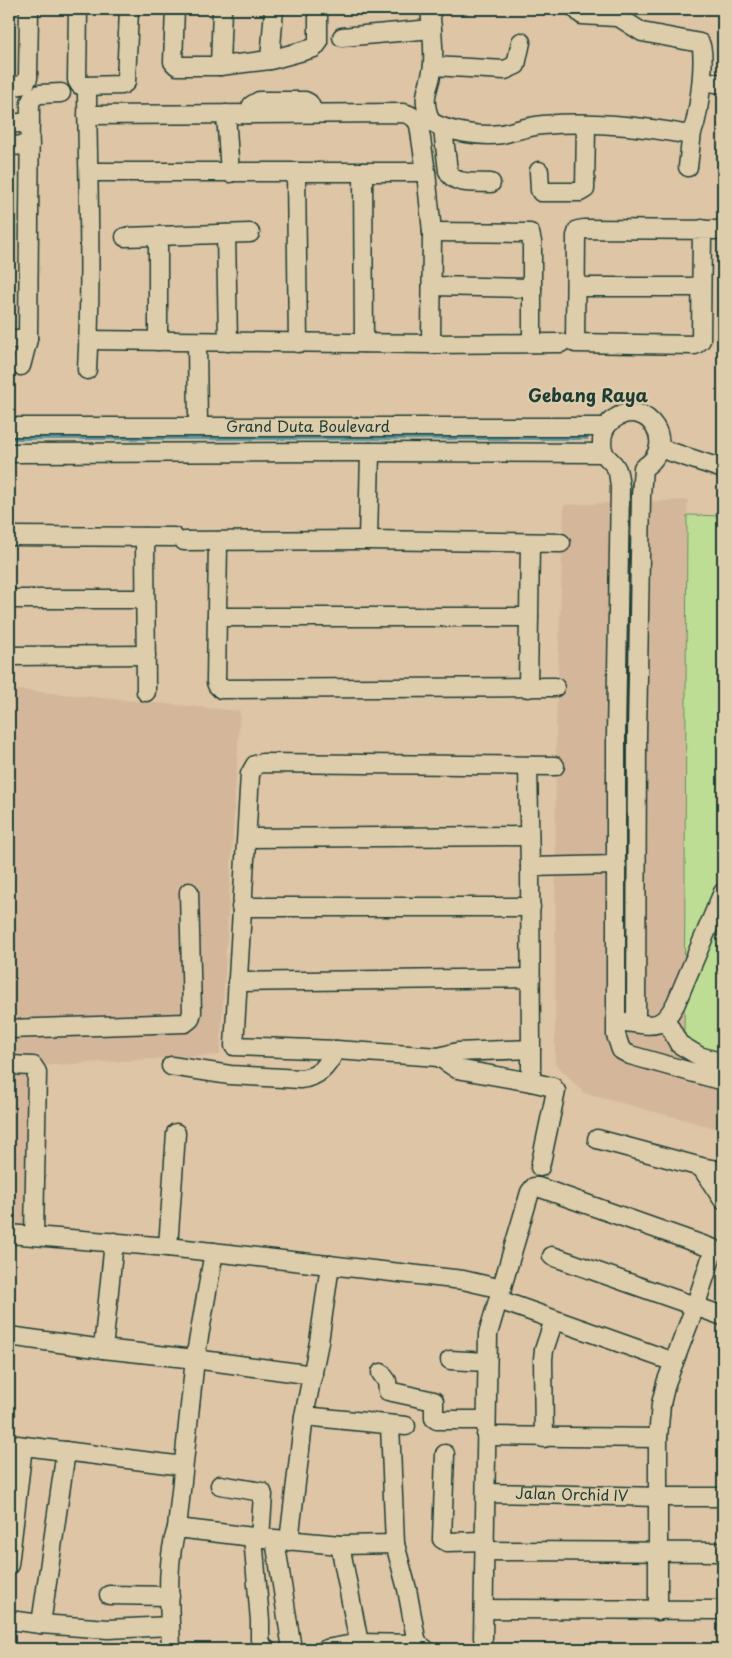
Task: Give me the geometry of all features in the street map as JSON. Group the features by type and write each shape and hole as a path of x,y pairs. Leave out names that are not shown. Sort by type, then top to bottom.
{"street":[{"path":"9,86 21,86 28,78 29,9"},
{"path":"78,9 77,80 80,85 84,86 122,85 126,82 129,9"},
{"path":"176,9 174,64 177,66 220,66 270,60 316,46 318,43 318,9"},
{"path":"220,66 222,9"},
{"path":"270,60 274,9"},
{"path":"430,9 433,66 425,96 426,107 431,122 444,129 490,135 542,125 611,125 684,134 692,132"},
{"path":"576,9 582,15 620,18 637,30 650,35 700,43 703,50 702,82 694,130 692,132 688,167"},
{"path":"342,37 432,29"},
{"path":"433,66 505,70 516,65 521,42"},
{"path":"702,82 723,84"},
{"path":"21,366 28,339 30,103 33,97 40,94 61,93"},
{"path":"87,94 89,172 87,370"},
{"path":"226,114 230,172"},
{"path":"87,115 410,114 416,119 418,125 426,172 432,232 431,344"},
{"path":"9,124 30,122"},
{"path":"539,171 541,192 583,191 585,189 586,125"},
{"path":"444,129 448,171 453,179 491,183"},
{"path":"9,146 30,145"},
{"path":"89,172 426,172"},
{"path":"363,172 364,343"},
{"path":"296,173 298,343"},
{"path":"702,229 701,340 695,345 575,343 576,236 578,230 702,229 723,230"},
{"path":"432,232 528,232 531,235 532,343"},
{"path":"125,237 250,233"},
{"path":"226,234 228,342"},
{"path":"158,236 158,341"},
{"path":"432,286 532,288"},
{"path":"576,287 701,287"},
{"path":"9,339 28,339"},
{"path":"88,340 431,344 561,343"},
{"path":"197,342 198,426"},
{"path":"636,1023 626,736 620,487 616,467 608,460 602,444 602,435 611,420 626,413 642,415 655,426 658,433 659,448 653,460 642,468 626,736 617,865 616,1036 621,1050 630,1055 723,1080"},
{"name":"Grand Duta Boulevard","path":"9,453 54,440 198,426 606,427"},
{"name":"Grand Duta Boulevard","path":"9,427 54,440 370,452 604,453"},
{"path":"659,448 723,469"},
{"path":"368,540 370,452"},
{"path":"9,536 145,537 218,541 368,540 561,543"},
{"path":"145,537 146,692"},
{"path":"218,541 216,685 221,689 555,688"},
{"path":"528,688 530,544"},
{"path":"9,599 144,600"},
{"path":"217,617 529,617"},
{"path":"9,656 146,655"},
{"path":"230,1075 234,1046 250,774 255,766 262,763 555,766"},
{"path":"528,766 531,1082"},
{"path":"247,838 529,836"},
{"path":"530,867 617,865"},
{"path":"9,1029 185,1023 190,1019 192,1012 189,892"},
{"path":"616,1020 651,1025 666,1020 676,1003 723,892"},
{"path":"241,907 530,907"},
{"path":"237,982 530,978"},
{"path":"666,1020 679,1044 699,1056 723,1063"},
{"path":"234,1046 439,1057 458,1052 531,1049"},
{"path":"171,1066 230,1075 300,1079 319,1074 327,1067 336,1050"},
{"path":"439,1057 457,1069 553,1087 556,1091 540,1167"},
{"path":"9,1065 32,1066 37,1072 34,1235"},
{"path":"168,1247 176,1133"},
{"path":"597,1139 701,1167 723,1171"},
{"path":"701,1167 723,1200"},
{"path":"483,1638 489,1328 501,1294 530,1192 534,1187 714,1249 662,1394 658,1438 658,1611"},
{"path":"9,1234 168,1247 463,1280 501,1294 554,1320 674,1362"},
{"path":"103,1349 114,1242"},
{"path":"171,1649 170,1560 177,1528 195,1359 214,1252"},
{"path":"552,1256 723,1316"},
{"path":"266,1649 263,1648 260,1639 260,1622 269,1539 304,1416 330,1265"},
{"path":"544,1438 543,1359 554,1320"},
{"path":"9,1336 312,1375"},
{"path":"450,1360 487,1362"},
{"path":"381,1373 387,1381 388,1391 434,1401 434,1418 437,1420 544,1438 658,1438"},
{"path":"304,1416 398,1426 395,1544 421,1646 358,1642 326,1649"},
{"path":"9,1565 16,1445 183,1466"},
{"path":"41,1624 66,1452"},
{"path":"446,1454 442,1539 447,1542 485,1546 658,1552 723,1552"},
{"path":"220,1485 262,1492 264,1495 269,1539 292,1649"},
{"name":"Jalan Orchid IV","path":"486,1493 659,1498 723,1497"},
{"path":"177,1528 340,1545 395,1544"},
{"path":"340,1545 358,1642"},
{"path":"110,1595 170,1596"},
{"path":"484,1609 723,1610"},
{"path":"9,1620 108,1629 170,1626"}],"shaded area":[{"path":"688,500 684,1045 723,1056 723,1130 584,1093 555,1063 556,727 564,505"},
{"path":"9,689 240,711 220,1055 38,1066 25,1228 9,1226"}],"green space":[{"path":"687,515 723,516 723,1056 684,1045"}],"waterway":[{"path":"9,438 587,438"},
{"path":"632,497 633,482"},
{"path":"627,725 632,517"},
{"path":"627,1002 628,749"}],"district":[{"name":"Gebang Raya","path":"588,396"}]}
